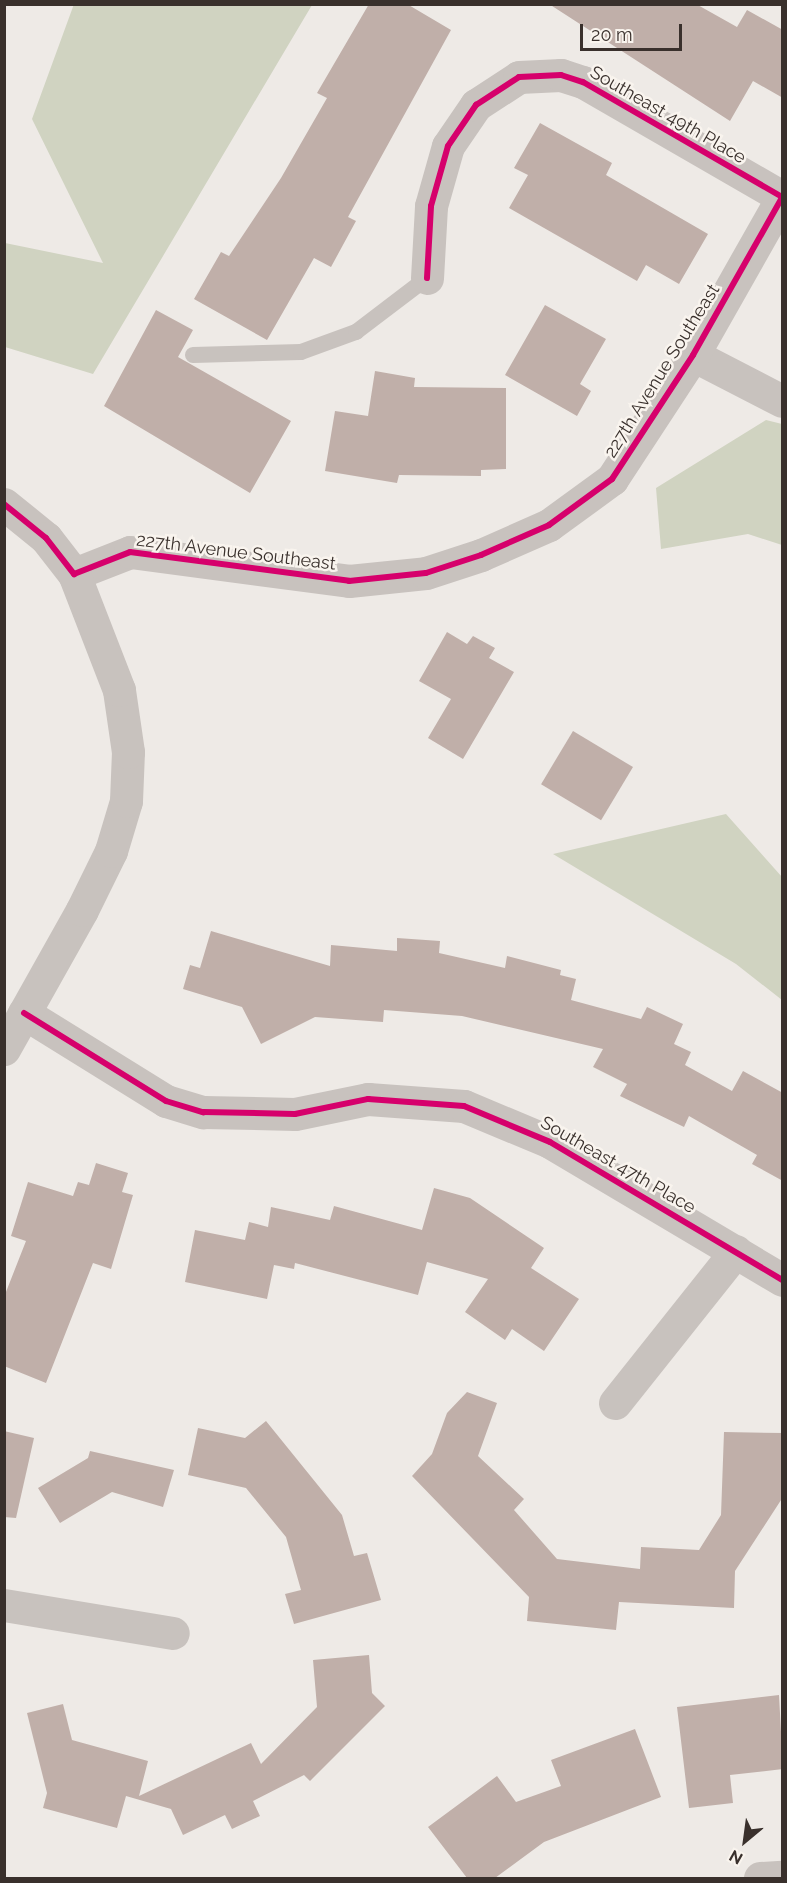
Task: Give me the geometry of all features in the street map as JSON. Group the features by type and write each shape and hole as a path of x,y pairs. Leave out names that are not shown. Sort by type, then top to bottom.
{"street":[{"name":"Southeast 49th Place","path":"428,278 433,197 448,146 476,105 519,77 561,75 583,82 783,198"},
{"name":"227th Avenue Southeast","path":"74,574 130,552 349,580 426,573 481,555 549,525 612,479 693,355 783,198"},
{"path":"693,355 783,401"},
{"path":"4,504 46,538 74,574 119,690 128,752 126,801 111,851 4,1049"},
{"name":"Southeast 47th Place","path":"24,1013 166,1101 202,1112 285,1114 368,1099 464,1106 550,1142 783,1280"},
{"path":"615,1403 736,1251"},
{"path":"4,1605 173,1633"},
{"path":"760,1878 783,1877"}],"lane":[{"path":"193,355 301,352 356,332 428,278"}],"green space":[{"path":"74,4 312,5 93,374 5,347 5,243 103,263 32,119"},
{"path":"766,420 782,424 782,545 748,534 661,549 656,488"},
{"path":"726,814 782,877 782,1000 736,964 553,854"}],"building":[{"path":"369,4 407,4 451,30 348,217 356,221 331,267 314,258 267,340 194,299 221,252 229,256 281,178 327,98 317,93"},
{"path":"549,4 696,4 737,27 747,10 783,30 783,98 753,81 730,121"},
{"path":"540,123 612,163 606,175 708,234 679,284 646,265 637,281 509,208 528,175 514,168"},
{"path":"545,305 606,339 580,384 591,391 577,416 505,375"},
{"path":"156,310 193,330 178,357 291,421 250,493 104,406"},
{"path":"375,371 415,378 414,387 506,388 506,469 481,470 481,476 399,475 397,483 325,471 335,411 368,416"},
{"path":"447,632 467,644 473,636 495,648 489,658 514,672 463,759 428,738 451,699 419,681"},
{"path":"573,731 633,767 601,820 541,784"},
{"path":"211,931 330,966 331,945 397,951 397,938 440,941 439,953 505,968 507,956 561,970 560,975 576,979 571,1000 641,1019 647,1007 683,1024 674,1044 691,1052 685,1065 732,1091 743,1071 783,1093 783,1181 752,1164 757,1155 689,1116 684,1127 620,1096 627,1084 593,1067 603,1049 462,1016 384,1010 383,1022 315,1017 261,1044 242,1007 183,989 190,965 200,968"},
{"path":"96,1163 128,1173 122,1192 133,1195 111,1269 93,1263 46,1383 4,1366 4,1297 26,1241 11,1236 28,1182 73,1196 78,1182 89,1185"},
{"path":"434,1188 470,1198 544,1248 531,1268 579,1299 544,1351 512,1329 505,1340 465,1312 488,1279 427,1262 418,1295 295,1263 294,1269 274,1265 267,1299 185,1282 195,1230 245,1240 249,1222 268,1227 271,1207 330,1220 334,1206 422,1230"},
{"path":"467,1392 497,1403 478,1456 524,1499 514,1510 557,1559 640,1569 641,1547 699,1550 721,1515 724,1432 783,1433 783,1497 735,1571 734,1608 619,1602 616,1630 527,1621 529,1597 412,1476 432,1454 447,1413"},
{"path":"266,1421 342,1515 354,1556 367,1553 381,1600 294,1624 285,1594 301,1590 286,1537 246,1488 188,1475 198,1428 245,1438"},
{"path":"4,1431 34,1438 16,1518 4,1517"},
{"path":"90,1451 174,1470 163,1507 112,1492 60,1523 38,1488 88,1458"},
{"path":"369,1655 372,1693 385,1706 310,1781 304,1775 253,1801 260,1816 232,1829 225,1815 183,1835 171,1809 126,1796 117,1828 43,1808 47,1793 27,1713 63,1704 72,1740 148,1761 139,1796 251,1743 261,1764 317,1707 313,1660"},
{"path":"779,1695 783,1769 730,1775 733,1803 689,1808 677,1707"},
{"path":"635,1729 661,1797 544,1842 495,1878 467,1878 428,1827 497,1776 516,1802 561,1786 551,1760"}],"cycle path":[{"path":"427,278 431,206 448,146 476,105 519,77 561,75 583,82 782,197"},
{"path":"4,504 46,538 74,574 130,552 349,581 426,573 481,555 549,525 612,479 693,355 782,198"},
{"path":"24,1013 166,1101 203,1112 295,1114 368,1099 464,1106 550,1142 782,1280"}]}
